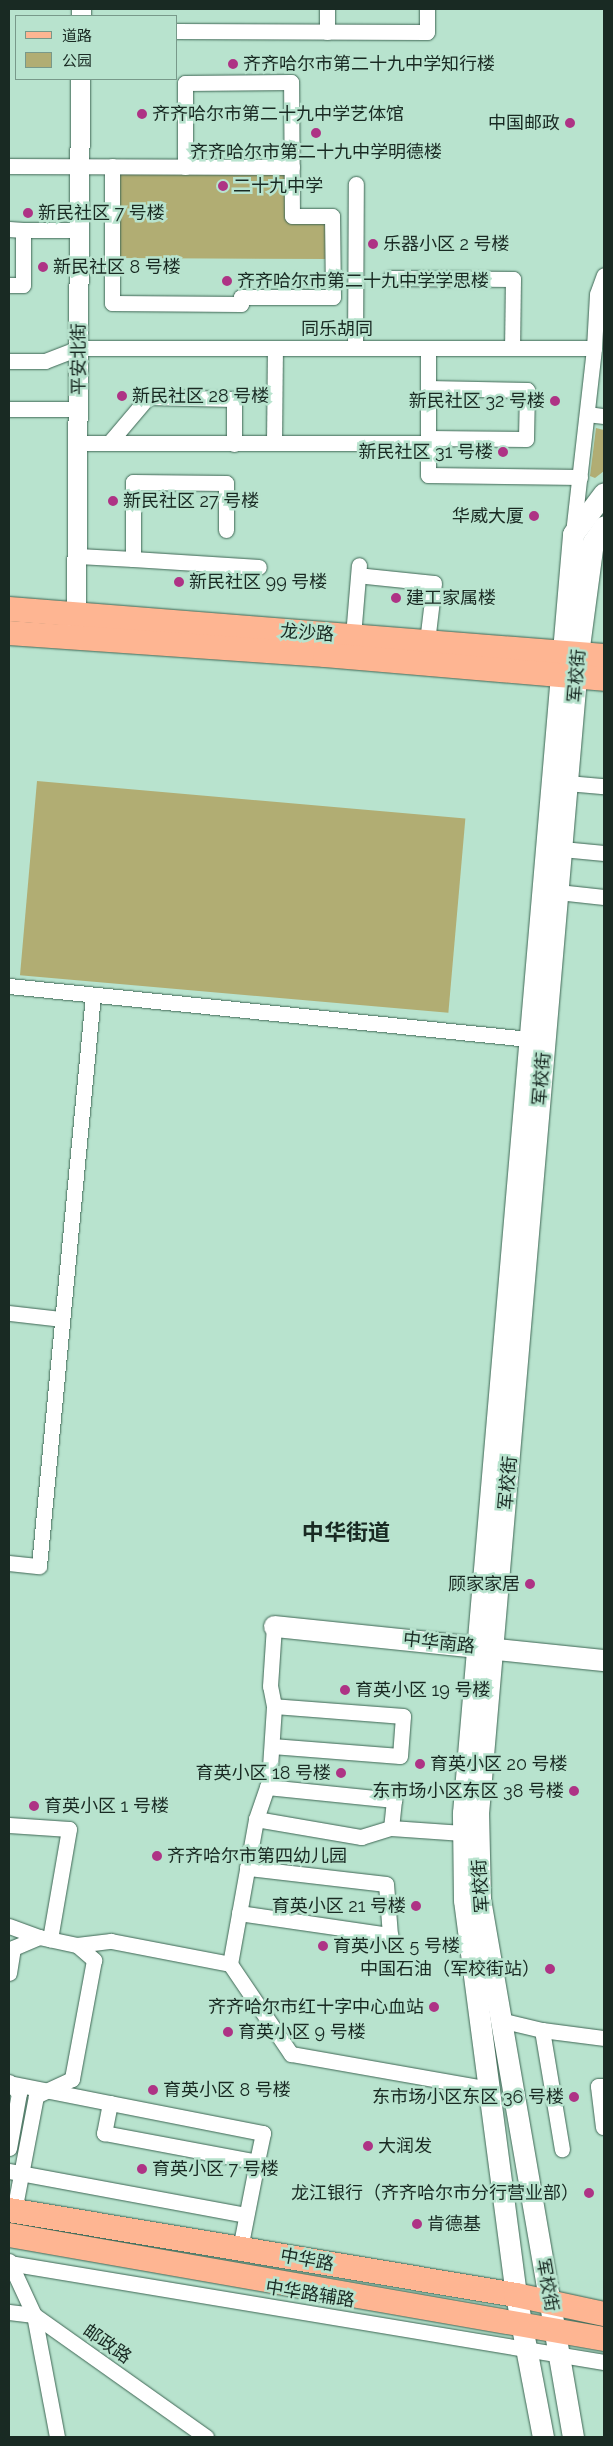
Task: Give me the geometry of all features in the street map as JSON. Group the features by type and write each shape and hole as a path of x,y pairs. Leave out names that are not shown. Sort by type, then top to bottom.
{"main road":[{"path":"573,534 604,493"},
{"name":"军校街","path":"573,2437 480,1899 478,1813 486,1647 570,664 593,542 604,526"},
{"name":"军校街","path":"538,1040 558,892 567,783 573,534"},
{"name":"龙沙路","path":"9,609 427,642 570,664 604,679"},
{"name":"龙沙路","path":"9,633 325,655 570,664 604,656"},
{"name":"中华南路","path":"274,1626 604,1660"},
{"name":"军校街","path":"486,1647 463,1813 464,1900 516,2295 543,2437"},
{"name":"中华路","path":"11,2210 516,2295 604,2314"},
{"name":"中华路","path":"9,2235 522,2324 557,2342 604,2339"}],"street":[{"path":"327,9 327,32"},
{"path":"178,31 427,32 427,9"},
{"name":"平安北街","path":"76,639 80,80"},
{"path":"112,166 112,303 241,304 241,297 333,297 332,216 292,216 291,82 184,83 185,167"},
{"path":"9,166 292,167"},
{"path":"355,348 356,184"},
{"path":"9,285 23,285 16,229 80,230"},
{"path":"390,278 513,279 512,348"},
{"name":"军校街","path":"573,534 594,348 597,294 603,283"},
{"path":"9,361 45,361 79,348"},
{"name":"同乐胡同","path":"79,348 594,348"},
{"path":"274,442 275,348"},
{"path":"428,348 428,475 580,476"},
{"path":"428,388 527,390 526,439 428,438 428,443"},
{"path":"109,443 148,397 234,399 234,444"},
{"path":"9,409 79,409"},
{"path":"587,414 604,416"},
{"path":"78,443 428,443"},
{"path":"133,559 133,482 226,483 226,530"},
{"path":"78,556 259,567"},
{"path":"353,636 363,570 434,583 427,642"},
{"path":"567,783 604,786"},
{"path":"562,849 604,853"},
{"path":"558,892 604,897"},
{"path":"9,986 538,1040"},
{"path":"9,1563 39,1566 93,994"},
{"path":"9,1313 62,1319"},
{"path":"274,1626 270,1686 274,1706 267,1787 256,1820 230,1964 291,2054 489,2089"},
{"path":"272,1746 400,1756 403,1716 274,1706"},
{"path":"267,1787 394,1800 392,1828"},
{"path":"256,1820 361,1837 392,1828 463,1833"},
{"path":"9,1825 69,1829 44,1938"},
{"path":"239,1913 390,1935 386,1884 247,1868"},
{"path":"9,1926 44,1938 77,1944 111,1941 230,1964"},
{"path":"9,1973 13,1948 44,1938"},
{"path":"11,2210 15,2172 36,2096 72,2079 94,1960 77,1944"},
{"path":"500,2020 542,2030 604,2038"},
{"path":"542,2030 562,2149"},
{"path":"9,2083 263,2133 240,2248"},
{"path":"9,2083 19,2093 9,2148"},
{"path":"603,2127 598,2086 604,2086"},
{"path":"110,2103 104,2134 257,2162"},
{"path":"15,2172 246,2215"},
{"name":"邮政路","path":"9,2263 34,2315 206,2437"},
{"name":"中华路辅路","path":"9,2263 527,2348 557,2342 604,2362"},
{"path":"9,2312 34,2315 56,2437"}],"green space":[{"path":"117,171 288,171 288,220 330,221 330,259 116,258"},
{"path":"596,428 604,430 604,471 595,478 590,476"},
{"path":"37,781 465,818 448,1013 20,975"}],"place":[{"name":"齐齐哈尔市第二十九中学知行楼","path":"233,64"},
{"name":"齐齐哈尔市第二十九中学艺体馆","path":"142,114"},
{"name":"中国邮政","path":"570,123"},
{"name":"齐齐哈尔市第二十九中学明德楼","path":"316,133"},
{"name":"二十九中学","path":"223,186"},
{"name":"新民社区 7 号楼","path":"28,213"},
{"name":"乐器小区 2 号楼","path":"373,244"},
{"name":"新民社区 8 号楼","path":"43,267"},
{"name":"齐齐哈尔市第二十九中学学思楼","path":"227,281"},
{"name":"新民社区 28 号楼","path":"122,396"},
{"name":"新民社区 32 号楼","path":"555,401"},
{"name":"新民社区 31 号楼","path":"503,452"},
{"name":"新民社区 27 号楼","path":"113,501"},
{"name":"华威大厦","path":"534,516"},
{"name":"新民社区 99 号楼","path":"179,582"},
{"name":"建工家属楼","path":"396,598"},
{"name":"顾家家居","path":"530,1584"},
{"name":"育英小区 19 号楼","path":"345,1690"},
{"name":"育英小区 20 号楼","path":"420,1764"},
{"name":"育英小区 18 号楼","path":"341,1773"},
{"name":"东市场小区东区 38 号楼","path":"574,1791"},
{"name":"育英小区 1 号楼","path":"34,1806"},
{"name":"齐齐哈尔市第四幼儿园","path":"157,1856"},
{"name":"育英小区 21 号楼","path":"416,1906"},
{"name":"育英小区 5 号楼","path":"323,1946"},
{"name":"中国石油（军校街站）","path":"550,1969"},
{"name":"齐齐哈尔市红十字中心血站","path":"434,2007"},
{"name":"育英小区 9 号楼","path":"228,2032"},
{"name":"育英小区 8 号楼","path":"153,2090"},
{"name":"东市场小区东区 36 号楼","path":"574,2097"},
{"name":"大润发","path":"368,2146"},
{"name":"育英小区 7 号楼","path":"142,2169"},
{"name":"龙江银行（齐齐哈尔市分行营业部）","path":"589,2193"},
{"name":"肯德基","path":"417,2224"}],"district":[{"name":"中华街道","path":"346,1533"}]}
